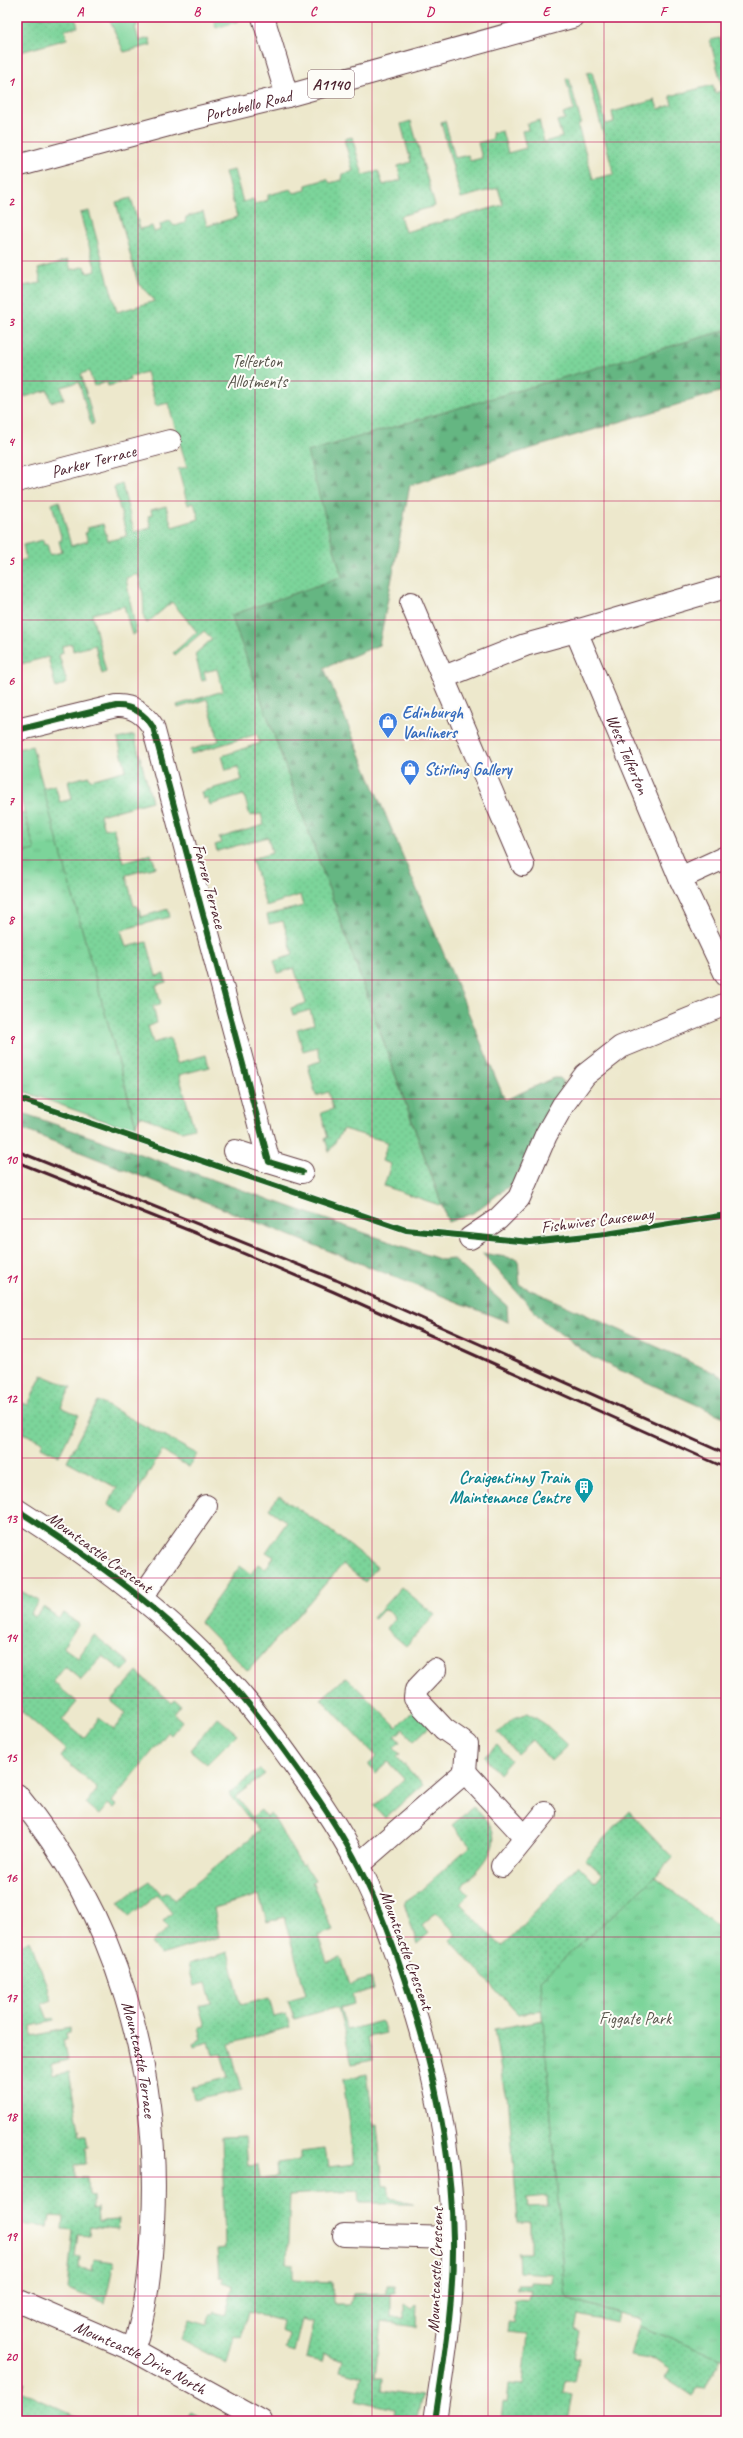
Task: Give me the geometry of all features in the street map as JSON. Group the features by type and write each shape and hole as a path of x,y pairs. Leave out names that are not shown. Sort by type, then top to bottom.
{"street":[{"path":"264,17 286,96"},
{"name":"Portobello Road","path":"17,166 191,118 286,96 565,18"},
{"name":"Parker Terrace","path":"17,481 170,441"},
{"path":"444,677 525,645 726,587"},
{"path":"411,603 444,677 523,865"},
{"name":"West Telferton","path":"576,631 680,878 726,975"},
{"name":"Farrer Terrace","path":"17,730 106,707 120,706 138,711 154,727 269,1162"},
{"path":"680,878 726,857"},
{"path":"470,1238 498,1219 519,1198 546,1136 563,1105 584,1075 621,1047 726,1004"},
{"path":"235,1151 302,1172"},
{"name":"Mountcastle Crescent","path":"141,1598 206,1506"},
{"name":"Mountcastle Crescent","path":"17,1510 141,1598 225,1676 263,1721 333,1819 358,1865 391,1938 432,2071 443,2128 451,2193 453,2238 450,2315 435,2421"},
{"path":"358,1865 465,1772 467,1745 444,1729 415,1698 416,1690 435,1670"},
{"path":"465,1772 525,1837"},
{"name":"Mountcastle Terrace","path":"17,1795 64,1861 95,1917 129,2004 145,2071 151,2111 154,2161 152,2259 148,2287 133,2350"},
{"path":"502,1866 545,1813"},
{"name":"Mountcastle Crescent","path":"344,2235 453,2238"},
{"name":"Mountcastle Drive North","path":"17,2300 133,2350 216,2394 261,2421"}],"green space":[{"path":"17,17 75,17 78,27 65,30 67,39 17,53"},
{"path":"108,17 146,17 136,20 137,26 135,27 139,41 149,38 151,45 124,52"},
{"path":"226,17 238,17 239,21 216,28 214,21"},
{"name":"Telferton Allotments","path":"720,38 726,61 726,330 307,452 342,577 231,615 442,1206 384,1186 391,1164 382,1161 388,1142 343,1129 329,1152 325,1138 328,1138 321,1113 333,1109 328,1092 316,1096 308,1065 321,1061 317,1047 303,1051 297,1029 314,1024 310,1010 293,1015 291,1008 306,1003 294,968 278,973 274,961 293,955 283,921 269,924 267,915 303,906 300,895 266,906 252,859 272,853 268,837 217,851 215,845 221,843 219,838 264,825 261,814 250,816 244,795 210,805 207,798 203,799 201,792 242,780 238,767 226,770 222,756 260,743 257,734 191,754 190,750 219,741 207,699 178,708 177,705 223,691 217,669 204,672 206,680 202,681 195,654 212,639 204,631 175,655 173,653 197,632 172,602 147,623 144,619 143,594 138,574 126,578 136,633 132,635 124,606 92,614 106,672 102,674 95,645 73,651 72,644 62,646 63,653 59,655 67,683 56,688 48,657 17,665 17,562 26,559 23,545 43,540 44,545 47,544 50,555 62,552 59,541 62,540 52,504 59,501 71,546 88,541 85,533 88,532 87,528 103,524 108,541 127,536 114,487 122,484 134,532 151,528 148,516 152,515 151,510 166,506 172,527 199,519 194,503 188,505 178,469 187,467 168,403 156,406 146,372 129,377 130,380 108,386 107,382 94,386 89,371 81,374 94,423 91,425 79,382 61,387 64,399 51,402 48,390 21,398 20,395 17,396 17,287 41,283 38,269 68,260 71,270 85,266 87,273 96,271 80,213 89,211 117,312 155,301 138,283 116,202 131,198 140,229 152,226 154,232 161,230 160,224 170,221 174,226 185,223 186,217 203,212 207,226 237,217 225,172 234,170 243,202 253,199 255,204 268,200 268,195 291,189 294,193 306,190 306,185 327,179 330,183 342,180 343,174 353,171 344,139 352,137 363,175 378,171 383,185 401,180 398,166 411,162 401,124 411,121 435,206 400,216 405,232 503,205 498,188 461,198 441,122 445,121 455,158 468,155 470,161 482,158 478,143 493,139 492,133 502,131 508,153 526,148 522,131 528,130 527,124 539,120 544,142 562,137 557,121 565,119 563,114 574,110 566,79 569,78 581,122 578,126 593,179 614,174 587,73 592,72 606,124 614,122 612,112 655,100 658,109 672,105 670,96 713,85 715,93 723,90 710,40"},
{"path":"726,330 726,390 410,485 379,645 324,668 505,1100 554,1078 560,1078 563,1081 563,1088 512,1184 473,1213 448,1222 231,615 342,577 306,452"},
{"path":"134,735 152,801 100,815 104,829 113,827 123,862 151,854 156,867 126,875 134,906 138,906 141,917 168,909 170,917 121,930 126,947 147,942 156,976 164,974 166,982 156,985 161,1004 153,1006 157,1023 148,1026 153,1043 170,1038 177,1063 206,1055 209,1067 179,1075 194,1128 182,1131 140,1116 136,1125 43,788 55,785 60,802 72,799 68,781 89,776 91,780 126,770 118,739"},
{"path":"32,746 138,1133 17,1089 17,854 34,849 17,784 17,749"},
{"path":"24,812 35,850 17,854 17,814"},
{"path":"17,1111 442,1260 453,1259 507,1306 508,1322 17,1127"},
{"path":"482,1253 518,1259 520,1285 726,1378 726,1418 593,1358 542,1320"},
{"path":"42,1375 71,1387 61,1407 79,1415 59,1456 41,1447 43,1442 23,1433 25,1428 17,1424 17,1401 28,1405"},
{"path":"98,1401 197,1454 189,1467 162,1451 124,1514 108,1505 117,1488 67,1461"},
{"path":"279,1496 327,1528 377,1567 365,1582 343,1564 248,1671 200,1622 240,1566 251,1574 258,1564 265,1569 274,1557 266,1552 287,1522 269,1509"},
{"path":"401,1587 435,1615 406,1646 386,1629 395,1619 394,1615 383,1610 375,1619 373,1618"},
{"path":"17,1589 39,1601 30,1614 35,1617 43,1607 59,1618 63,1613 79,1624 63,1647 78,1658 94,1635 130,1663 123,1671 103,1656 81,1680 65,1667 53,1682 77,1702 62,1720 84,1738 99,1718 114,1729 126,1713 111,1701 137,1672 172,1703 175,1700 181,1705 174,1714 182,1721 171,1735 168,1732 114,1799 112,1802 117,1806 114,1809 108,1804 99,1815 86,1804 97,1790 96,1787 61,1757 66,1750 21,1711 23,1709 17,1704"},
{"path":"346,1677 397,1727 415,1709 431,1725 414,1741 403,1729 395,1736 400,1742 394,1748 400,1754 397,1757 423,1785 385,1818 374,1806 404,1779 388,1762 376,1773 368,1765 377,1757 321,1699"},
{"path":"528,1713 545,1724 568,1745 551,1761 532,1740 517,1754 498,1733 514,1718"},
{"path":"217,1717 237,1734 207,1764 190,1750"},
{"path":"497,1745 511,1760 499,1774 484,1757"},
{"path":"260,1769 265,1774 236,1796 252,1817 261,1810 266,1817 271,1813 301,1865 304,1864 315,1881 312,1882 333,1930 318,1936 327,1962 341,1958 350,1984 371,1978 374,1989 352,1995 354,2004 340,2008 347,2030 382,2021 386,2033 368,2037 373,2060 352,2064 338,2007 294,2019 288,2000 306,1995 284,1917 267,1922 259,1895 214,1908 219,1937 161,1955 151,1943 169,1928 163,1921 172,1913 157,1895 129,1917 118,1902 150,1881 162,1895 167,1892 174,1900 259,1831 229,1793"},
{"path":"473,1807 490,1825 493,1834 493,1842 491,1851 486,1859 462,1887 469,1894 460,1903 502,1947 578,1865 595,1882 602,1874 585,1859 629,1811 673,1858 655,1877 540,1980 542,2010 518,2014 450,1940 457,1934 436,1913 422,1926 429,1933 417,1944 404,1902 420,1891 470,1846 452,1825"},
{"name":"Figgate Park","path":"655,1877 726,1933 726,2361 639,2326 640,2319 566,2298 539,1980"},
{"path":"30,1940 52,2000 42,2004 48,2020 53,2018 54,2021 31,2026 32,2036 70,2028 70,2032 66,2033 67,2039 63,2040 67,2060 52,2064 54,2075 69,2072 80,2136 86,2136 88,2147 85,2148 86,2164 75,2165 75,2177 87,2177 88,2195 92,2196 93,2208 98,2207 99,2221 119,2220 118,2229 90,2226 89,2235 78,2234 75,2256 80,2257 79,2268 92,2270 94,2259 114,2262 105,2303 67,2289 73,2230 62,2229 63,2217 50,2216 48,2227 17,2224 17,1947"},
{"path":"228,1952 241,2005 269,1998 274,2017 286,2014 290,2027 229,2044 242,2090 195,2100 192,2087 228,2077 221,2054 213,2055 209,2042 195,2046 194,2043 202,2039 199,2027 205,2026 199,2006 212,2003 206,1983 194,1986 188,1964"},
{"path":"543,2020 566,2298 618,2313 616,2323 578,2315 575,2330 580,2332 574,2357 579,2358 575,2382 565,2380 563,2393 573,2395 568,2420 556,2417 555,2421 501,2421 503,2402 507,2403 509,2384 523,2385 528,2334 507,2332 508,2322 514,2323 516,2300 529,2301 531,2291 517,2289 517,2285 531,2285 531,2282 552,2283 553,2274 519,2272 518,2252 530,2252 530,2222 518,2222 508,2095 506,2096 504,2089 494,2029","holes":["547,2196 548,2206 528,2207 527,2198"]},
{"path":"367,2074 374,2125 377,2124 383,2186 388,2186 390,2198 414,2203 359,2203 358,2191 290,2195 287,2263 293,2264 293,2280 332,2282 333,2304 350,2304 353,2294 387,2293 387,2286 394,2286 395,2293 391,2293 391,2318 405,2318 405,2303 412,2308 417,2303 416,2327 381,2322 375,2378 383,2378 382,2390 422,2396 416,2421 393,2421 395,2409 356,2400 362,2377 340,2371 343,2360 323,2354 321,2362 306,2358 314,2322 302,2319 294,2352 285,2349 289,2334 281,2331 283,2321 248,2312 241,2337 234,2335 227,2364 182,2340 190,2319 207,2324 210,2315 213,2315 214,2312 225,2315 233,2286 222,2282 223,2278 219,2277 217,2249 225,2248 222,2137 245,2136 248,2166 258,2165 260,2178 278,2176 277,2163 300,2160 300,2152 325,2149 328,2167 354,2164 343,2079"},
{"path":"639,2326 720,2358 705,2390 697,2389 692,2396 665,2378 670,2370 655,2360 630,2356"},
{"path":"25,2382 21,2391 86,2421 17,2421 17,2385"},
{"path":"192,2411 210,2421 187,2421"}],"railway":[{"path":"17,1151 336,1280 726,1454"},
{"path":"17,1162 193,1232 334,1292 726,1468"}],"cycle path":[{"path":"17,730 116,706 127,707 138,711 150,722 153,727 269,1162 302,1172"},
{"name":"Fishwives Causeway","path":"17,1098 406,1230 530,1242 606,1234 726,1215"},
{"path":"17,1510 73,1547 128,1587 179,1631 226,1678 262,1721 313,1791 345,1841 367,1883 381,1914 405,1980 428,2056 441,2116 450,2177 453,2239 452,2285 448,2330 435,2421"}],"place":[{"name":"Edinburgh Vanliners","path":"388,739"},
{"name":"Stirling Gallery","path":"410,786"},
{"name":"Craigentinny Train Maintenance Centre","path":"584,1504"}]}
